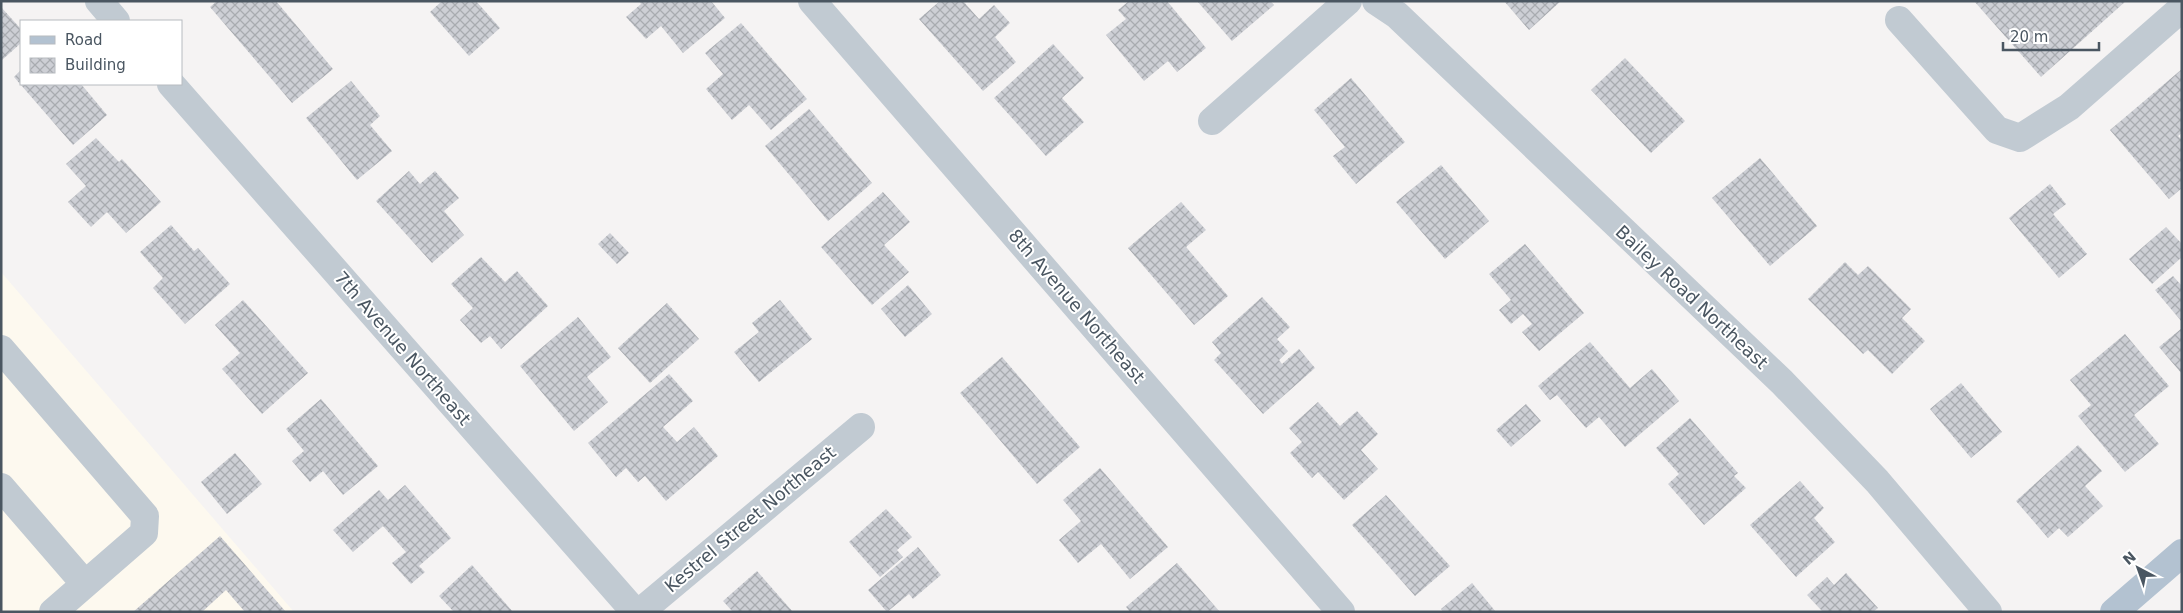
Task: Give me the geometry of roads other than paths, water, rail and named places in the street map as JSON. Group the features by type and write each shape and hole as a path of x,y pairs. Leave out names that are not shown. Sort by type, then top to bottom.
{"main road":[{"path":"2114,612 2182,553"}],"street":[{"path":"99,1 115,20"},
{"name":"8th Avenue Northeast","path":"812,1 1341,612"},
{"path":"1212,121 1348,1"},
{"name":"Bailey Road Northeast","path":"1376,1 1397,15 1782,382 1878,481 1988,612"},
{"path":"1899,20 1997,130 2020,138 2069,107 2182,8"},
{"name":"7th Avenue Northeast","path":"172,85 635,612"},
{"path":"1,349 145,516 144,533 53,612"},
{"name":"Kestrel Street Northeast","path":"640,612 860,427"},
{"path":"1,487 85,584"}]}
